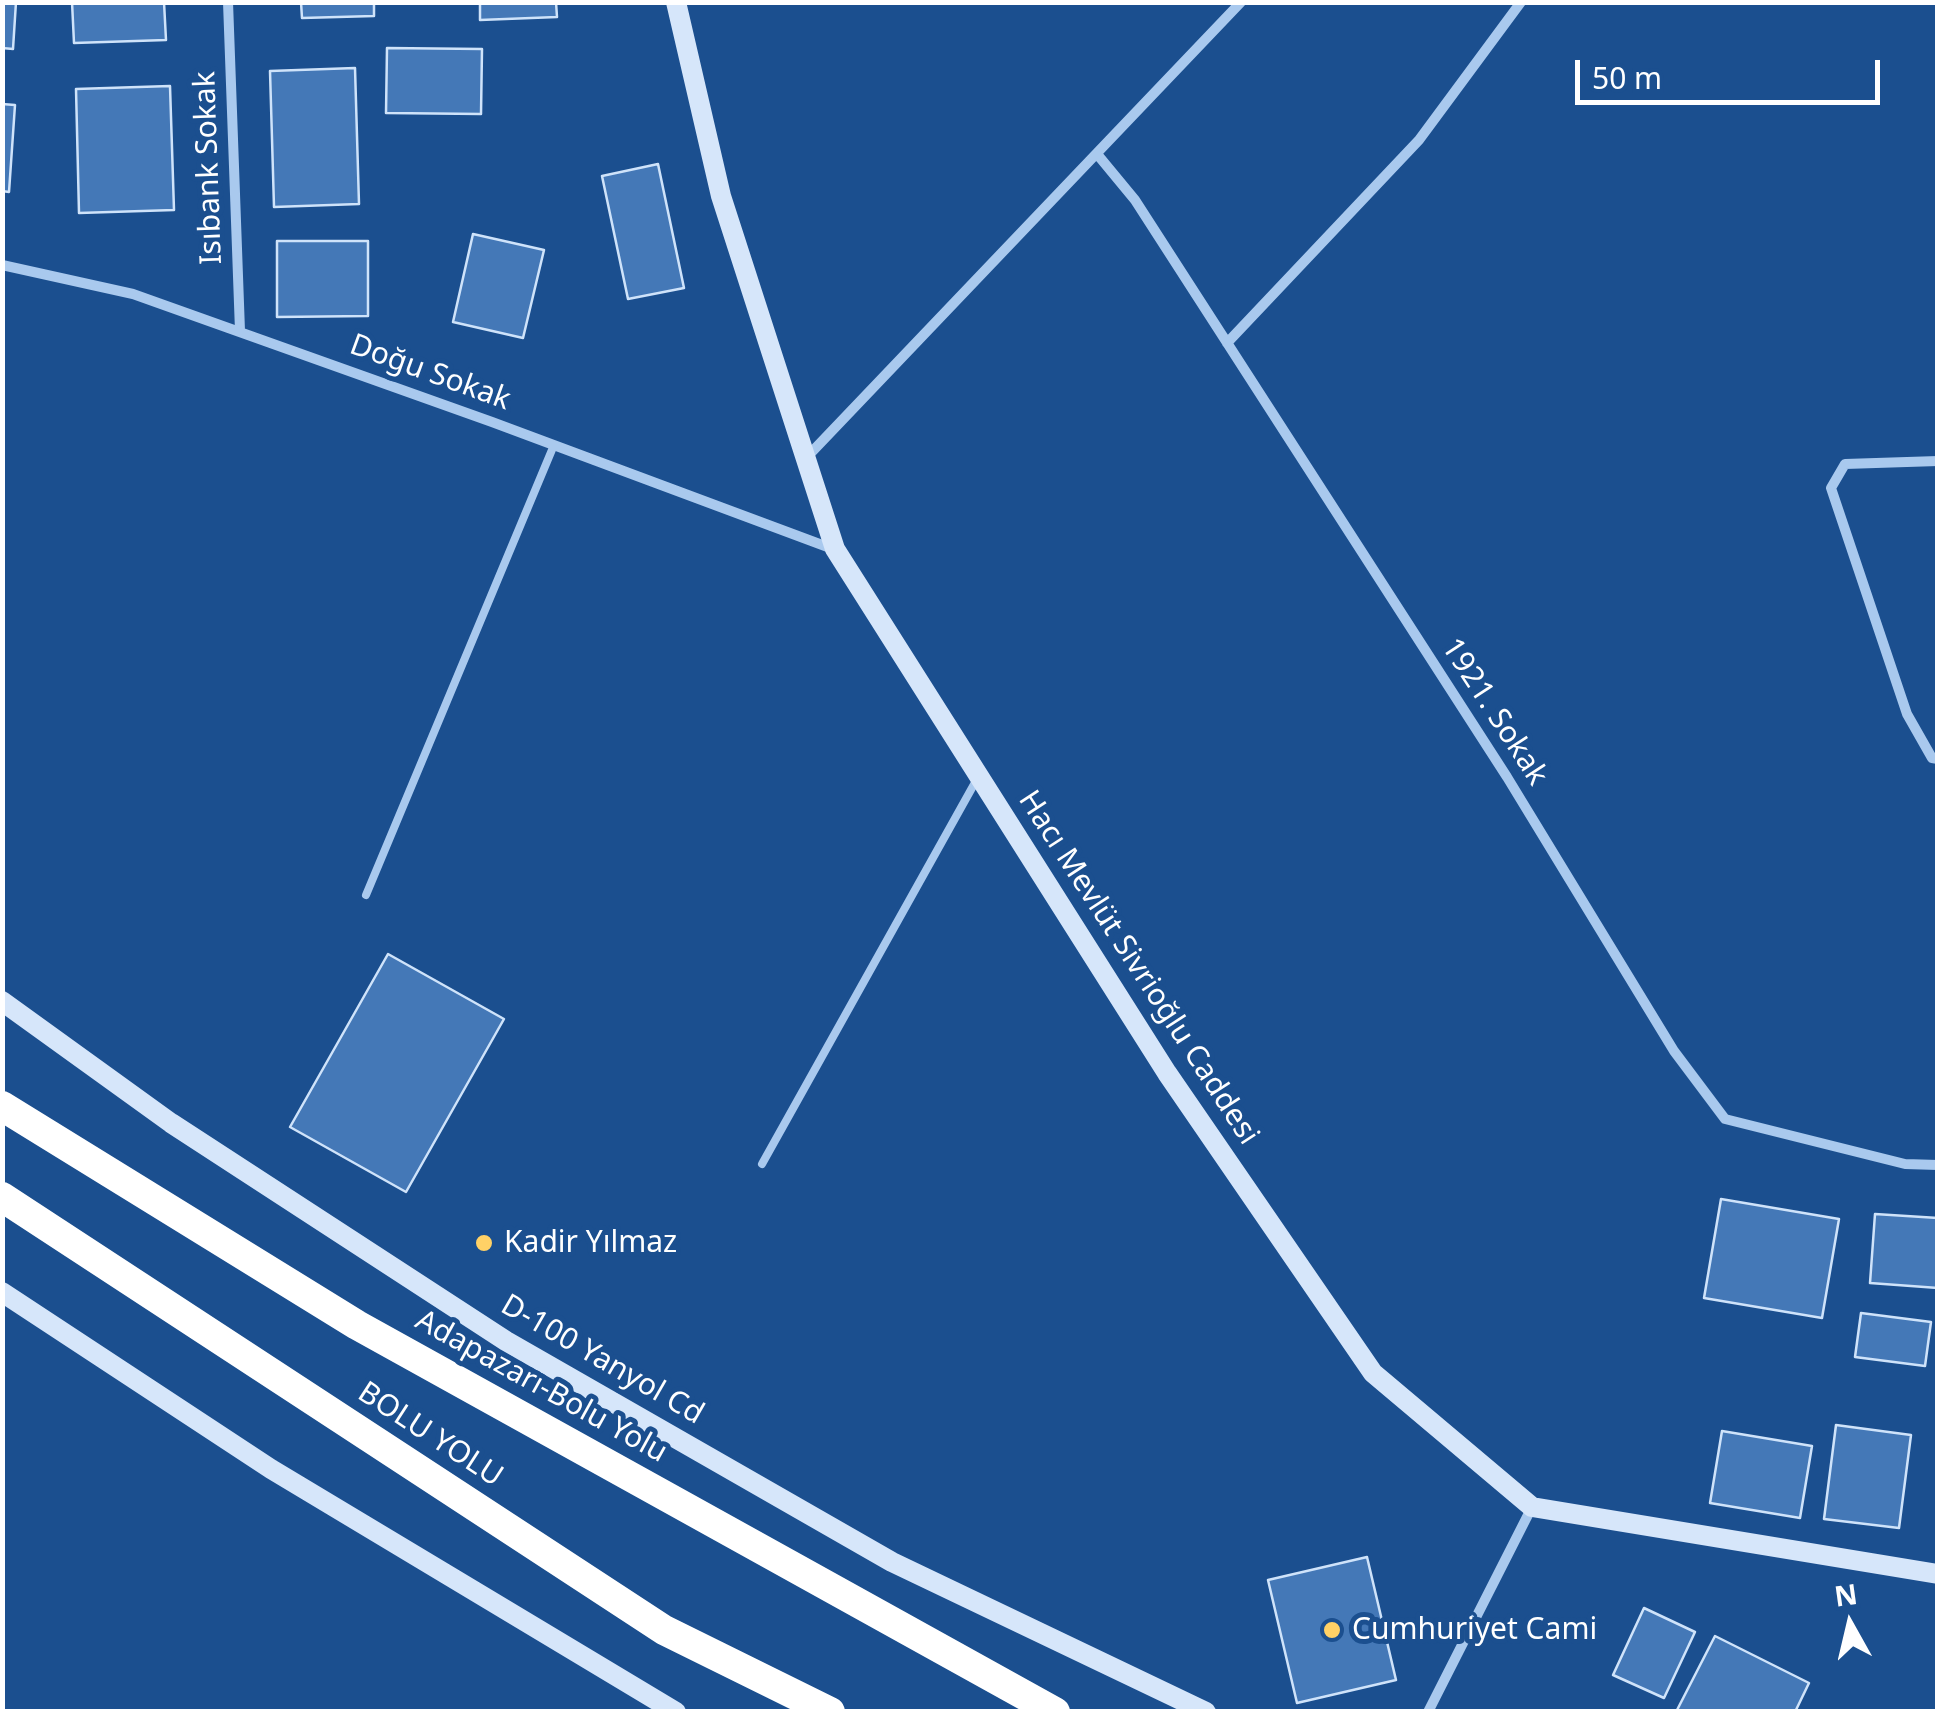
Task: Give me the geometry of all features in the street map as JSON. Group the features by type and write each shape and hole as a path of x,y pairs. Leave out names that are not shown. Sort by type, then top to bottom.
{"highway":[{"name":"Adapazarı-Bolu Yolu","path":"2,1106 357,1325 1055,1712"},
{"name":"BOLU YOLU","path":"2,1197 664,1630 830,1712"}],"street":[{"name":"Isıbank Sokak","path":"228,2 240,332"},
{"name":"Hacı Mevlüt Sivrioğlu Caddesi","path":"676,2 721,196 834,549 1167,1073 1372,1373 1532,1507"},
{"path":"806,458 1241,2"},
{"path":"1227,343 1419,140 1521,2"},
{"name":"1921. Sokak","path":"1096,154 1135,200 1507,777 1674,1051 1725,1119 1905,1164 1938,1166"},
{"name":"Doğu Sokak","path":"2,265 134,294 834,549"},
{"path":"1938,461 1845,464 1831,488 1907,714 1932,758 1938,759"},
{"name":"D-100 Yanyol Cd","path":"2,1001 171,1123 506,1341 892,1562 1206,1712"},
{"path":"2,1292 272,1468 676,1712"},
{"path":"1428,1712 1532,1507 1937,1574 1938,1564"}],"lane":[{"path":"366,895 554,444"},
{"path":"762,1164 978,776"}],"building":[{"path":"2,2 16,2 13,49 2,48"},
{"path":"72,2 164,2 166,40 74,43"},
{"path":"301,2 374,2 374,16 302,18"},
{"path":"480,2 556,2 557,17 480,20"},
{"path":"387,48 482,49 481,114 386,113"},
{"path":"355,68 359,204 274,207 270,71"},
{"path":"170,86 174,210 79,213 76,89"},
{"path":"2,104 15,105 9,192 2,191"},
{"path":"658,164 684,288 628,299 602,176"},
{"path":"473,234 544,250 523,338 453,322"},
{"path":"277,241 368,241 368,316 277,317"},
{"path":"388,954 504,1019 406,1192 290,1127"},
{"path":"1721,1199 1839,1219 1822,1318 1704,1298"},
{"path":"1875,1214 1938,1218 1938,1288 1870,1283"},
{"path":"1861,1313 1931,1322 1925,1366 1855,1357"},
{"path":"1836,1425 1911,1435 1899,1528 1824,1519"},
{"path":"1722,1431 1812,1446 1800,1518 1710,1503"},
{"name":"Cumhuriyet Cami","path":"1367,1557 1396,1680 1297,1703 1268,1580"},
{"path":"1644,1608 1695,1632 1664,1698 1613,1675"},
{"path":"1715,1636 1809,1683 1795,1712 1676,1712"}],"place":[{"name":"Kadir Yılmaz","path":"484,1243"},
{"name":"Cumhuriyet Cami","path":"1332,1630"}]}
